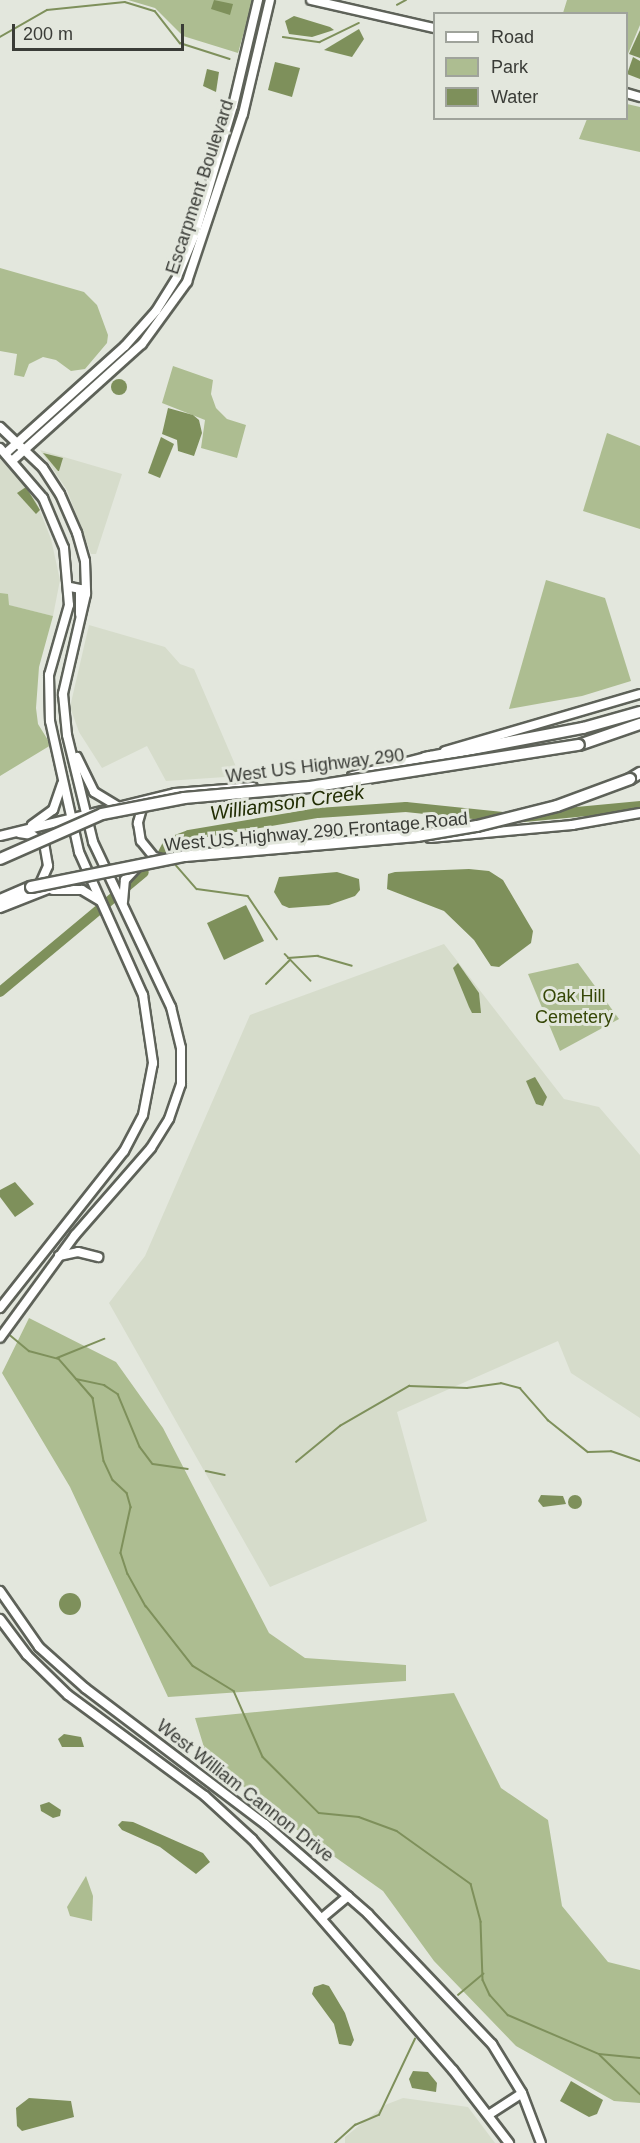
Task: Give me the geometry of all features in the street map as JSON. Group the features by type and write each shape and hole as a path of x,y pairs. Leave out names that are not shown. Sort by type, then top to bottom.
{"highway":[{"path":"425,758 582,728 640,712"},
{"name":"West US Highway 290","path":"0,859 102,814 184,798 310,787 579,745 640,723"},
{"path":"0,900 81,874 185,855 417,836 477,826 556,806 637,776"}],"main road":[{"name":"Escarpment Boulevard","path":"6,453 16,441 125,346 156,311 177,277 195,234 233,106 258,0"},
{"name":"Escarpment Boulevard","path":"6,453 25,449 142,344 187,282 243,114 270,0"},
{"path":"311,0 433,28"},
{"path":"0,427 25,449 60,494 78,533 86,577 81,629 66,674 66,723 70,747 86,814 105,872 171,1007 181,1048 181,1084 169,1119 151,1148 59,1256 0,1338"},
{"path":"0,1308 124,1151 143,1115 153,1063 150,1025 137,976 94,891 70,819 63,775 50,721 49,675 66,620 70,587 64,548 50,512 6,453"},
{"path":"70,587 80,589 81,629"},
{"name":"West US Highway 290","path":"153,798 336,778 425,758 640,694"},
{"path":"50,721 66,723"},
{"path":"70,747 94,792 116,806"},
{"path":"24,829 53,810 63,775"},
{"path":"0,836 153,798"},
{"path":"153,798 138,811 141,841 154,857 174,861"},
{"name":"West US Highway 290 Frontage Road","path":"0,908 30,895 90,876 137,866 420,839 619,818 640,813"},
{"path":"619,818 640,819"},
{"path":"14,832 32,834 44,843 49,858 47,874 30,895"},
{"path":"123,906 125,880 137,866"},
{"path":"44,891 75,888 94,891"},
{"path":"59,1256 78,1252 98,1257"},
{"name":"West William Cannon Drive","path":"0,1591 39,1647 153,1739 265,1824 348,1896 492,2044 522,2093 541,2143"},
{"name":"West William Cannon Drive","path":"0,1619 27,1655 68,1695 229,1817 322,1918 490,2114 508,2143"},
{"path":"142,1749 153,1739"},
{"path":"322,1918 348,1896"},
{"path":"490,2114 522,2093"}],"shaded area":[{"path":"40,450 122,474 96,554 91,554 67,490"},
{"path":"0,459 34,496 51,539 60,580 53,616 0,603"},
{"path":"89,625 165,647 180,664 194,669 240,776 166,781 147,746 102,768 79,732 70,707"},
{"path":"444,944 564,1099 599,1107 640,1155 640,1418 571,1373 558,1341 397,1412 427,1521 270,1587 109,1303 145,1256 250,1015"},
{"path":"403,2098 468,2107 495,2143 345,2143 345,2137 385,2105"}],"green space":[{"path":"128,0 253,0 238,53 183,36 155,8"},
{"path":"567,0 640,0 640,25 628,54 628,12 563,12"},
{"path":"628,104 640,107 640,152 579,139 587,120 628,120"},
{"path":"0,268 84,292 97,305 108,335 107,343 85,369 71,371 56,360 43,357 29,364 24,377 14,375 17,354 0,351"},
{"path":"173,366 213,380 211,394 216,408 227,419 246,425 237,458 201,448 205,420 162,403"},
{"path":"607,433 640,446 640,529 583,511"},
{"path":"546,580 605,598 631,681 582,696 509,709"},
{"path":"0,593 8,594 9,605 53,616 39,667 36,708 38,724 51,745 0,776"},
{"name":"Oak Hill Cemetery","path":"578,963 619,1019 560,1051 528,974"},
{"path":"29,1318 116,1362 163,1428 269,1633 305,1658 406,1665 406,1681 168,1697 70,1487 2,1373"},
{"path":"454,1693 501,1788 548,1820 562,1906 608,1962 640,1970 640,2103 614,2101 516,2046 434,1961 383,1891 301,1833 207,1757 195,1718"},
{"path":"86,1876 93,1896 92,1921 70,1916 67,1907"}],"water":[{"path":"214,0 233,4 230,15 211,9"},
{"path":"294,16 334,30 312,37 289,34 285,21"},
{"path":"359,29 364,39 352,57 324,50"},
{"path":"640,30 640,58 629,54"},
{"path":"633,57 640,61 640,79 628,74"},
{"path":"275,62 300,68 292,97 268,90"},
{"path":"207,69 219,72 216,92 203,86"},
{"path":"119,379 127,387 119,395 111,387"},
{"path":"168,408 193,415 199,420 202,433 194,456 178,451 177,440 162,434"},
{"path":"161,437 174,444 160,478 148,473"},
{"path":"43,453 63,458 59,471 58,471"},
{"path":"26,487 40,510 36,514 17,493"},
{"path":"469,869 489,871 503,880 533,931 531,943 499,967 491,966 474,940 444,911 387,889 388,874 395,872"},
{"path":"337,872 359,879 360,890 355,896 329,905 289,908 282,905 274,892 279,877"},
{"path":"246,905 264,941 224,960 207,923"},
{"path":"458,963 479,993 481,1013 472,1013 469,1007 453,968"},
{"path":"535,1077 547,1097 543,1106 536,1104 526,1081"},
{"path":"15,1182 34,1204 15,1217 0,1197 0,1190"},
{"path":"541,1495 563,1496 566,1504 543,1507 538,1501"},
{"path":"572,1495 578,1495 582,1502 578,1509 572,1509 568,1505 568,1499"},
{"path":"70,1593 78,1596 81,1604 78,1612 70,1615 62,1612 59,1604 62,1596"},
{"path":"64,1734 81,1737 84,1747 62,1747 58,1739"},
{"path":"49,1802 61,1810 60,1816 53,1818 41,1811 40,1805"},
{"path":"122,1821 133,1822 203,1853 210,1862 196,1874 160,1847 122,1830 118,1825"},
{"path":"323,1984 329,1986 345,2013 354,2040 351,2046 339,2044 334,2024 312,1994 314,1987"},
{"path":"413,2071 428,2072 437,2083 436,2092 412,2088 409,2079"},
{"path":"571,2081 603,2100 597,2114 589,2117 560,2101"},
{"path":"29,2098 71,2101 74,2117 22,2131 17,2126 16,2108"}],"waterway":[{"path":"397,5 406,0"},
{"path":"0,37 47,10 125,2 155,11 180,43 230,59"},
{"path":"283,37 320,42 359,23"},
{"name":"Williamson Creek","path":"524,817 640,806"},
{"name":"Williamson Creek","path":"162,855 168,843 189,835 318,813 406,807 502,817"},
{"path":"175,864 197,889 248,896 277,939"},
{"name":"Williamson Creek","path":"0,992 144,872"},
{"path":"285,954 311,981"},
{"path":"288,958 318,956 352,966"},
{"path":"266,984 290,960"},
{"path":"10,1335 29,1351 59,1359 93,1398 104,1461 113,1480 127,1493 131,1507 121,1553 128,1574 146,1606 193,1666 234,1691 263,1757 319,1813 359,1817 397,1831 471,1884 481,1922 483,1980 490,1995 508,2015 599,2054 640,2058"},
{"path":"57,1358 104,1339"},
{"path":"76,1379 104,1385 118,1394 140,1447 153,1464 188,1469"},
{"path":"296,1462 340,1426 409,1386 467,1388 501,1383 520,1388 548,1420 588,1452 611,1451 640,1461"},
{"path":"206,1471 225,1475"},
{"path":"458,1995 483,1974"},
{"path":"335,2143 355,2125 379,2115 415,2039"},
{"path":"600,2055 640,2094"}]}
